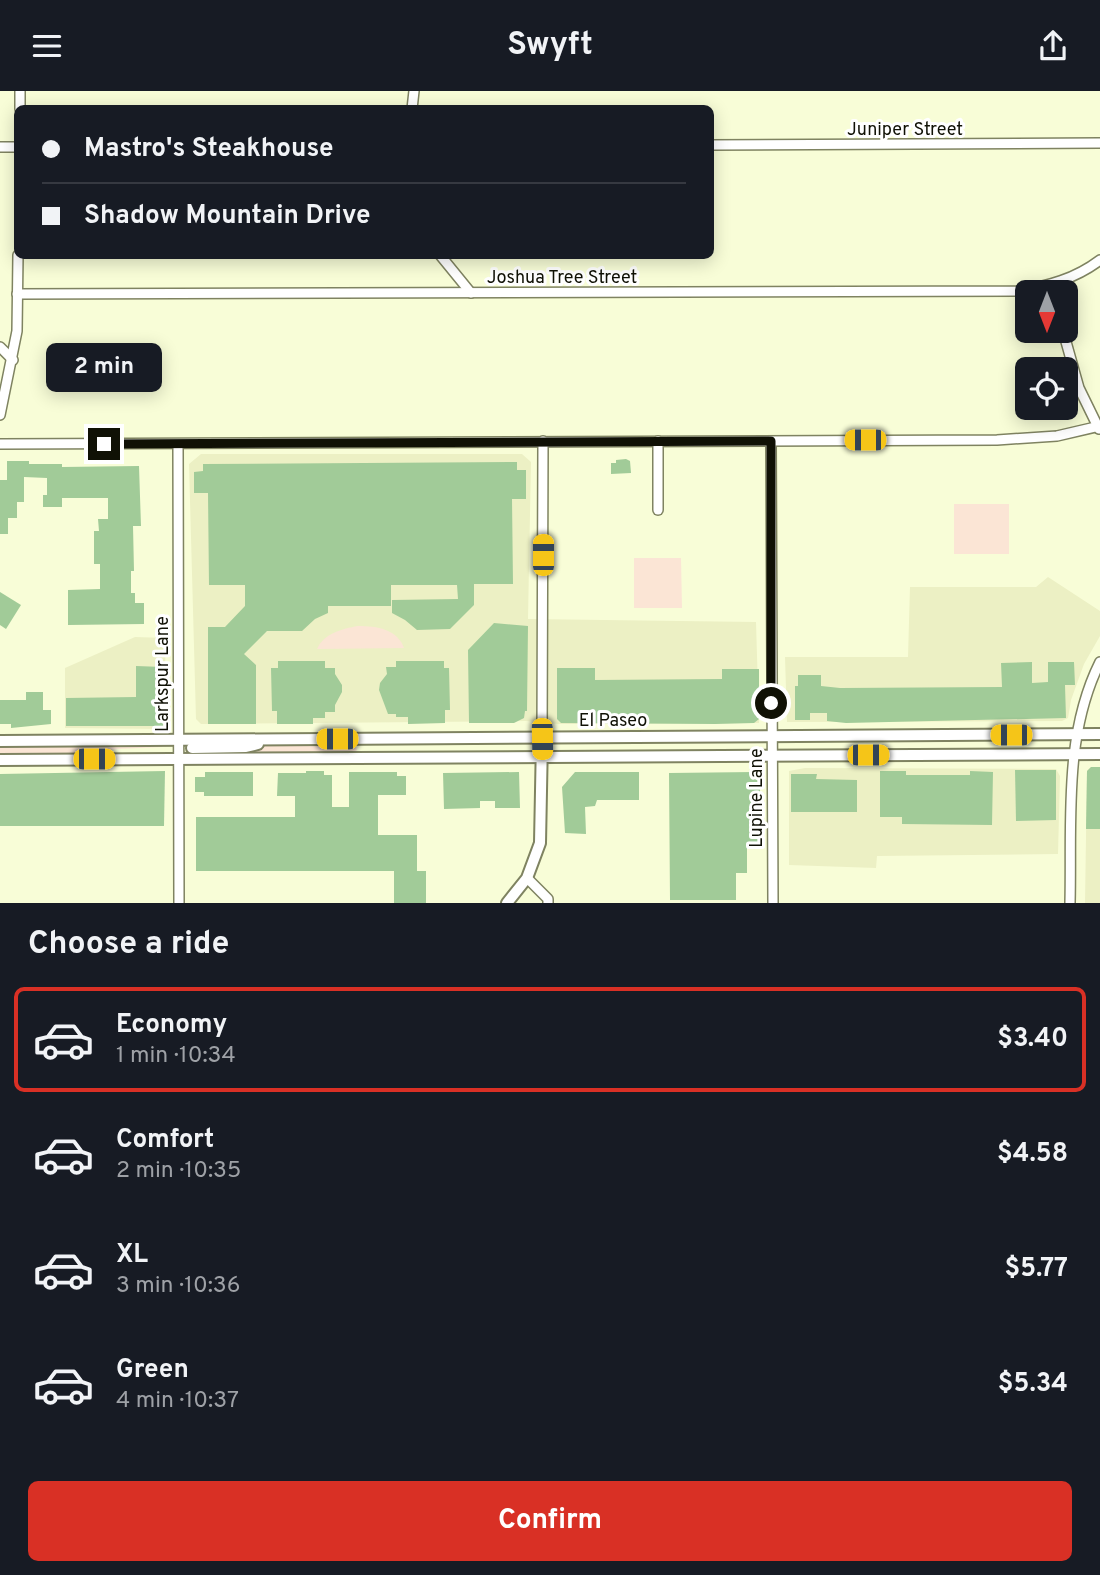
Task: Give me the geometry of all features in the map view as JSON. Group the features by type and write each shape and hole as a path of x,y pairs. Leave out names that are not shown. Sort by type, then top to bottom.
{"street":[{"name":"Juniper Street","path":"714,145 1100,143"},
{"path":"0,415 17,331 18,259"},
{"path":"443,259 471,293"},
{"name":"Joshua Tree Street","path":"1069,280 1100,260"},
{"name":"Joshua Tree Street","path":"18,294 1015,291"},
{"path":"0,444 997,440 1057,436 1099,428 1079,388 1066,343"},
{"path":"0,347 13,360"},
{"path":"507,903 527,878 540,843 543,441"},
{"path":"659,441 659,510"},
{"name":"Lupine Lane","path":"771,441 772,903"},
{"name":"Larkspur Lane","path":"178,444 179,903"},
{"path":"1070,903 1073,754 1076,735 1100,661"},
{"name":"El Paseo","path":"0,741 1100,734"},
{"path":"359,739 365,748 360,757"},
{"path":"384,739 377,748 384,757"},
{"path":"192,748 246,747 275,740"},
{"name":"El Paseo","path":"0,760 1100,754"},
{"path":"527,878 548,899 548,903"}],"shaded area":[{"path":"201,454 522,454 531,462 528,619 756,622 759,723 559,724 526,721 201,724 196,719 189,464"},
{"path":"954,504 1009,504 1009,554 954,554"},
{"path":"634,558 681,558 682,608 634,608"},
{"path":"1048,577 1100,611 1100,636 1084,664 1071,700 1068,718 1062,721 787,722 785,657 908,657 910,587 1036,587"},
{"path":"358,626 386,630 397,637 404,648 317,649 329,635"},
{"path":"135,637 165,638 166,729 65,728 65,668"},
{"path":"270,745 355,745 357,750 196,752"},
{"path":"0,746 163,747 93,753 0,754"},
{"path":"1091,767 1100,767 1100,903 1085,903 1087,771"},
{"path":"805,768 1056,769 1060,776 1058,854 877,856 876,868 789,865 789,771"}],"building":[{"path":"626,459 630,461 631,473 611,474 611,463"},
{"path":"7,461 62,464 62,467 139,466 141,526 133,526 134,571 131,571 131,593 135,593 135,603 144,603 144,624 68,625 68,590 100,589 100,564 94,564 94,531 99,531 98,519 108,519 108,498 62,498 62,507 43,507 43,495 47,495 47,478 24,477 24,502 17,502 17,518 8,518 8,534 0,534 0,480 7,480"},
{"path":"517,462 517,470 526,470 526,499 512,499 513,584 474,584 474,605 450,629 417,630 392,613 392,600 458,599 457,585 391,585 391,606 328,606 328,613 315,619 302,631 267,631 244,654 256,665 256,724 208,724 208,627 225,627 245,606 245,585 209,585 208,493 194,493 194,472 203,471 203,464"},
{"path":"0,592 21,605 6,629 0,625"},
{"path":"494,623 528,626 527,711 524,718 514,723 469,723 468,650"},
{"path":"278,661 325,661 325,668 335,668 342,692 335,705 335,712 325,712 325,718 313,718 313,724 277,724 277,711 272,711 271,668 278,668"},
{"path":"396,661 444,661 444,668 449,668 450,710 445,710 445,723 408,724 408,717 388,714 379,690 380,683 387,674 386,667 396,667"},
{"path":"1032,662 1032,683 1048,682 1048,662 1074,662 1075,685 1065,685 1066,718 846,723 827,721 827,713 810,713 810,720 795,720 795,686 798,686 798,675 821,675 821,686 840,688 1002,687 1001,663"},
{"path":"136,666 163,667 163,726 66,726 66,698 136,697"},
{"path":"557,668 595,668 595,680 722,679 722,669 759,669 759,719 754,723 715,724 561,723 557,719"},
{"path":"26,692 43,692 43,710 51,710 51,724 11,728 11,724 0,724 0,700 26,700"},
{"path":"1091,767 1100,767 1100,829 1086,829 1087,771"},
{"path":"1015,770 1056,770 1056,820 1016,821"},
{"path":"165,771 164,826 0,826 0,774"},
{"path":"324,771 324,775 332,775 332,807 349,807 349,772 397,772 397,776 406,776 406,795 378,795 378,835 417,835 417,871 426,871 426,903 394,903 394,871 196,871 196,817 295,817 295,796 277,796 278,773"},
{"path":"880,771 906,771 906,775 970,775 970,771 993,772 992,825 902,824 902,817 880,817"},
{"path":"205,772 253,772 253,796 204,796 204,792 195,792 195,777 205,777"},
{"path":"519,772 520,808 495,808 495,801 480,801 480,808 444,809 443,773"},
{"path":"575,772 639,772 639,800 597,800 595,806 585,807 586,834 565,833 562,787"},
{"path":"754,772 760,777 760,845 747,845 747,873 736,873 736,900 670,900 669,773"},
{"path":"791,774 817,774 816,779 857,780 857,812 791,812"}],"route":[{"path":"104,444 771,441 771,703"}]}
